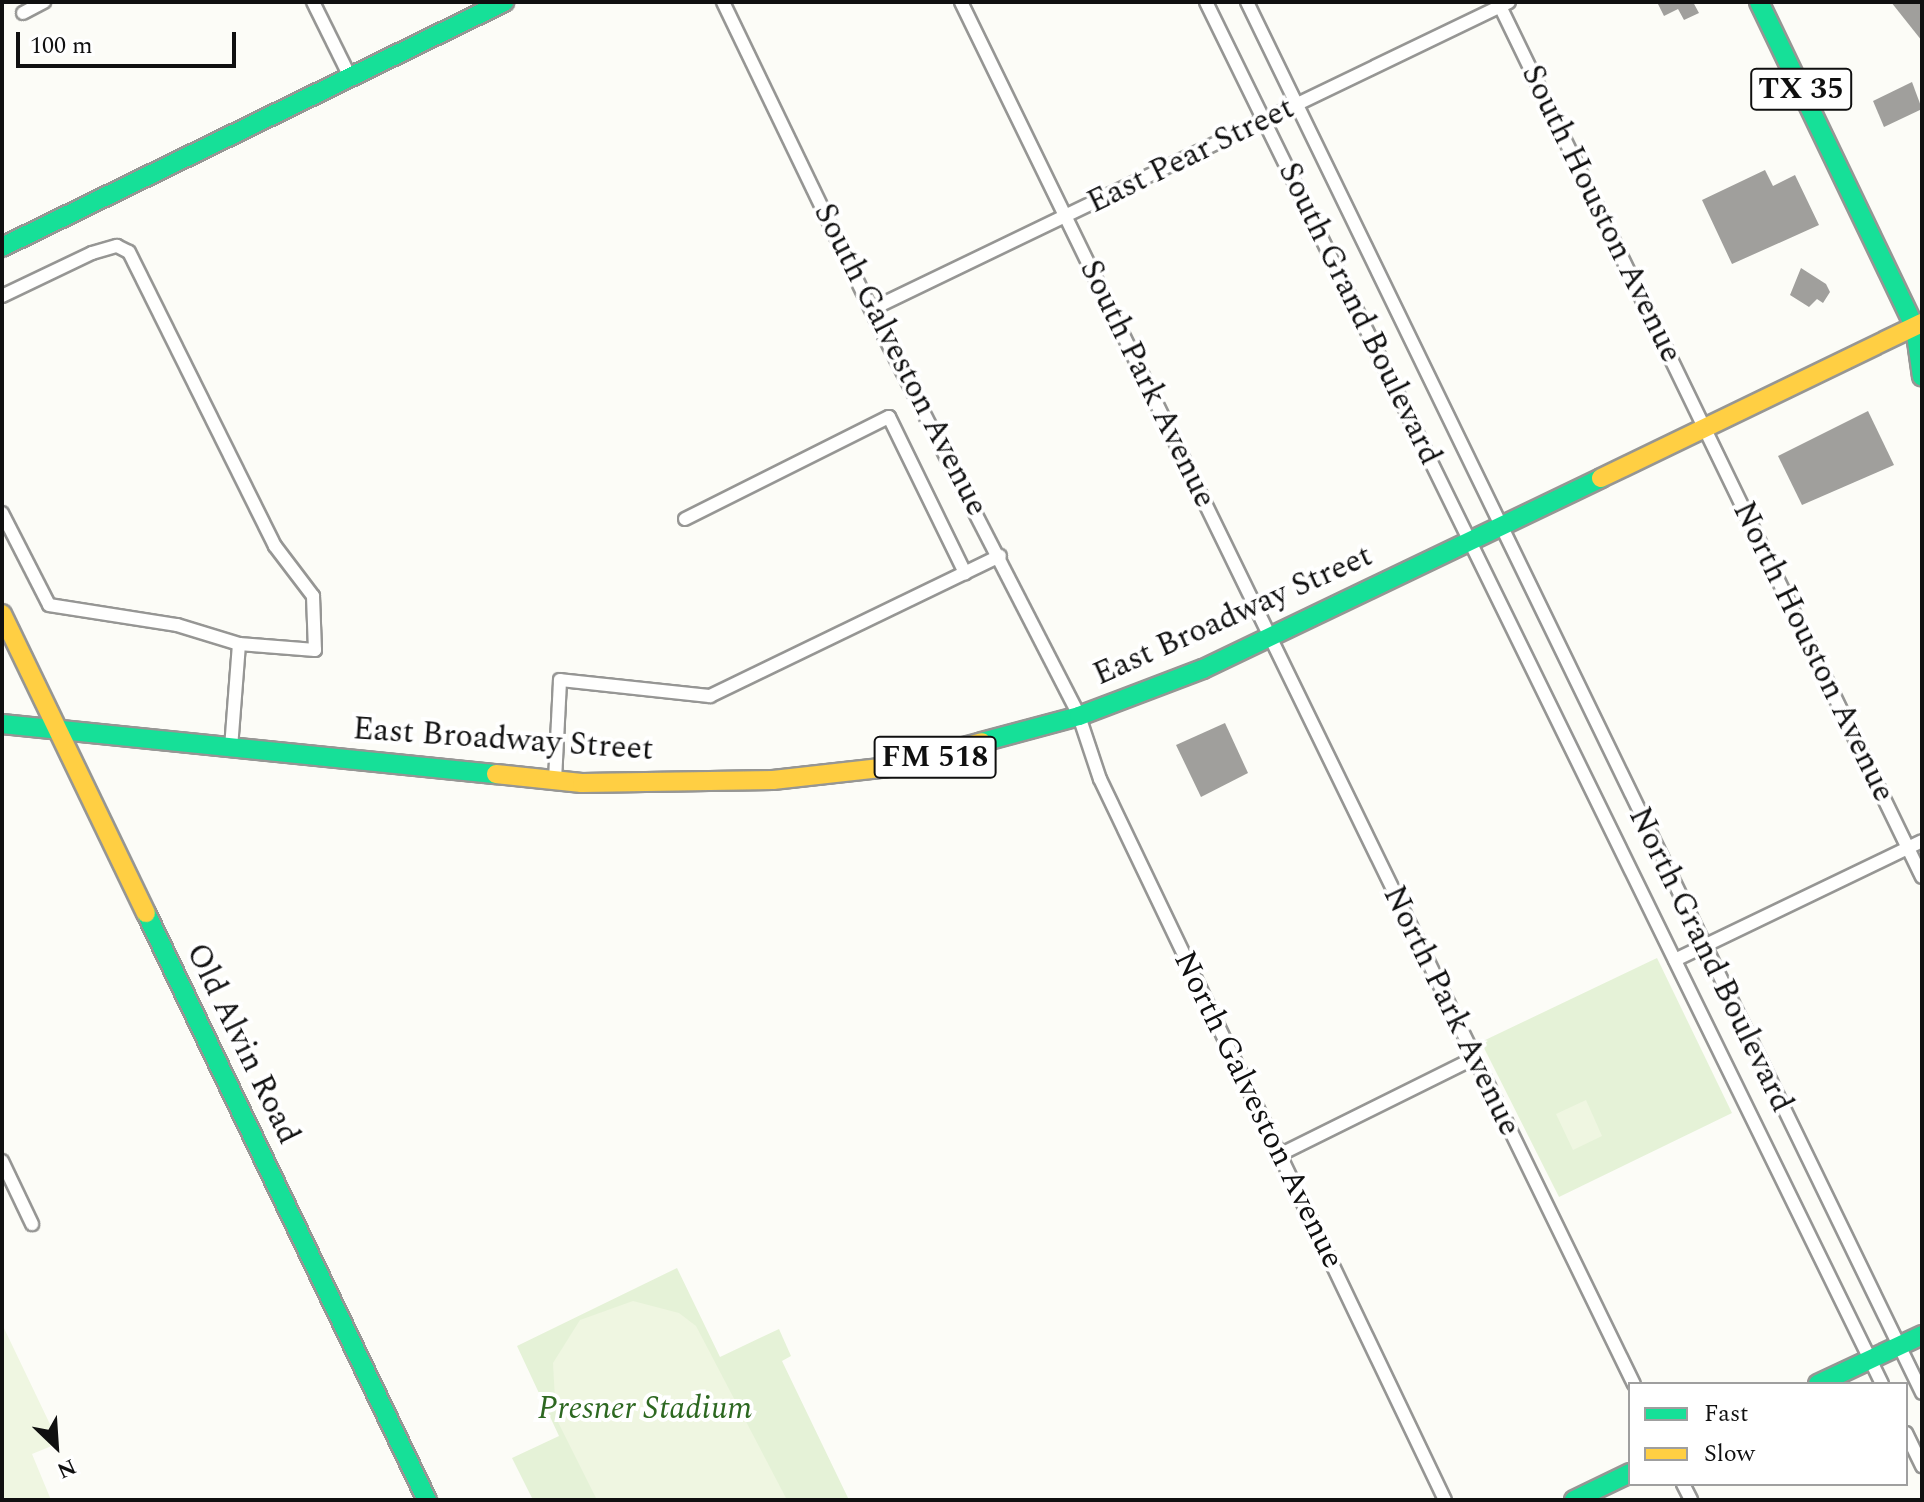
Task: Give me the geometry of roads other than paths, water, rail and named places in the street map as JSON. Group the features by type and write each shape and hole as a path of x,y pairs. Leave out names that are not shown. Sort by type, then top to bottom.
{"main road":[{"path":"2,247 504,2"},
{"name":"TX 35","path":"1759,2 1920,328 1922,377"},
{"name":"East Broadway Street","path":"2,724 555,780 707,782 845,773 976,748 1161,687 1705,426 1920,328"},
{"name":"Old Alvin Road","path":"2,614 427,1500"},
{"path":"1822,1382 1922,1335"},
{"path":"1574,1500 1628,1474"}],"street":[{"path":"23,13 44,2"},
{"path":"313,2 350,77"},
{"name":"South Galveston Avenue","path":"723,2 872,309 1079,716"},
{"name":"South Park Avenue","path":"961,2 1270,637"},
{"name":"South Grand Boulevard","path":"1206,2 1470,540"},
{"name":"South Grand Boulevard","path":"1247,2 1498,526"},
{"name":"East Pear Street","path":"872,309 1502,3"},
{"name":"South Houston Avenue","path":"1502,3 1705,426"},
{"path":"2,296 92,253 117,246 129,252 275,546 313,596 315,650 239,644 177,625 49,605 2,512"},
{"path":"685,519 889,417 965,573"},
{"name":"North Houston Avenue","path":"1705,426 1922,877"},
{"name":"North Grand Boulevard","path":"1498,526 1922,1393"},
{"name":"North Grand Boulevard","path":"1470,540 1881,1382"},
{"path":"555,780 560,680 710,696 1000,556"},
{"name":"North Park Avenue","path":"1270,637 1633,1382"},
{"path":"231,748 239,644"},
{"name":"North Galveston Avenue","path":"1079,716 1100,779 1445,1500"},
{"path":"1675,960 1922,841"},
{"path":"1279,1155 1474,1058"},
{"path":"2,1161 32,1224"},
{"path":"1908,1437 1922,1466"}],"park label":[{"name":"Presner Stadium","path":"645,1409"}]}
